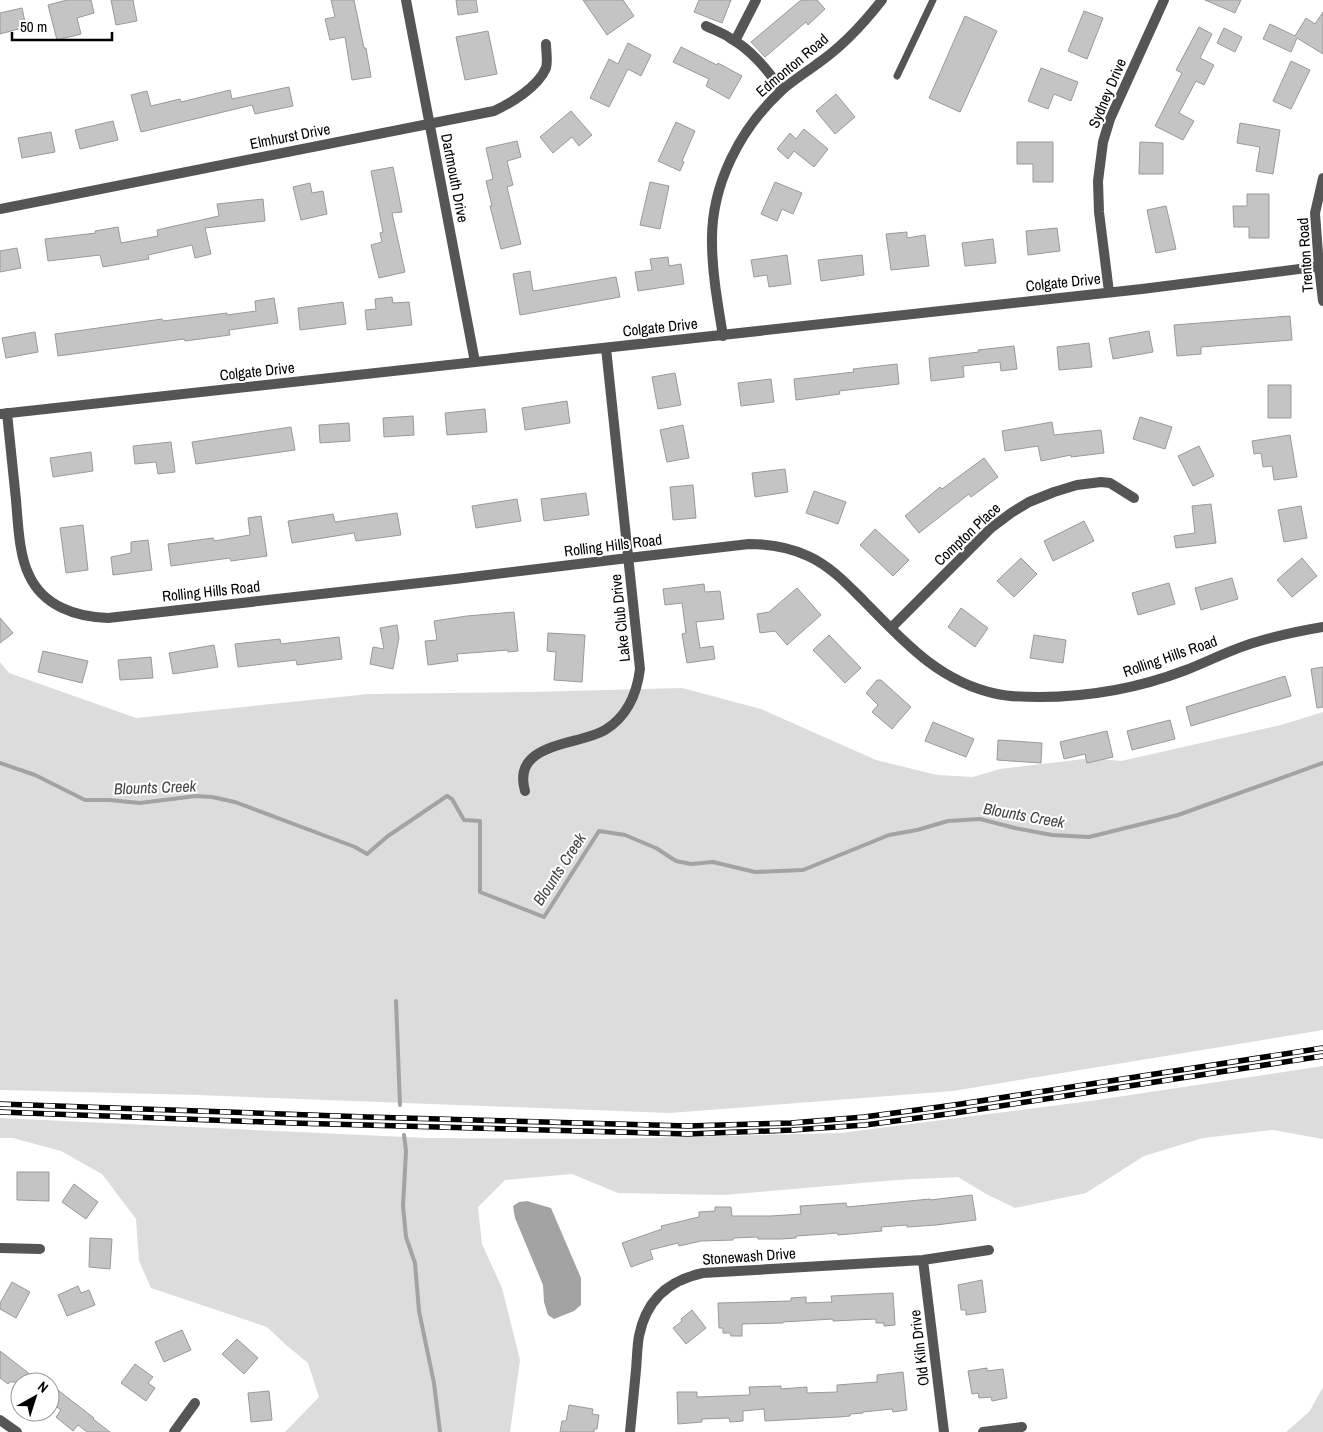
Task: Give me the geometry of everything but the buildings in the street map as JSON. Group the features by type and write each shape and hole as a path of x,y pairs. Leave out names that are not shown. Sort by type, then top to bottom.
{"street":[{"name":"Dartmouth Drive","path":"406,0 475,362"},
{"path":"735,41 756,0"},
{"name":"Edmonton Road","path":"722,336 713,268 712,240 720,186 730,161 744,134 768,103 832,52 882,0"},
{"name":"Sydney Drive","path":"1109,292 1099,212 1098,182 1103,142 1110,119 1164,0"},
{"path":"706,26 735,41 754,56 782,90"},
{"name":"Elmhurst Drive","path":"0,209 494,111 516,99 538,80 546,67 546,44"},
{"name":"Trenton Road","path":"1323,178 1315,213 1323,301"},
{"name":"Colgate Drive","path":"4,414 722,336 1321,266"},
{"name":"Lake Club Drive","path":"525,791 523,780 525,771 528,762 536,753 606,729 626,711 638,684 640,669 606,348"},
{"name":"Rolling Hills Road","path":"4,414 19,535 28,574 35,587 46,598 61,608 78,615 93,618 108,618 455,580 749,544 767,544 788,548 824,564 838,575 909,647 940,671 978,689 999,694 1056,697 1111,691 1152,682 1253,643 1323,627"},
{"name":"Compton Place","path":"891,628 991,528 1029,502 1077,485 1101,482 1110,483 1134,498"},
{"path":"0,1248 40,1250"},
{"name":"Stonewash Drive","path":"630,1432 638,1336 643,1318 652,1303 671,1285 689,1276 703,1273 923,1260 988,1250"},
{"name":"Old Kiln Drive","path":"923,1260 944,1432"},
{"path":"174,1432 195,1403"},
{"path":"0,1420 17,1432"},
{"path":"983,1432 1022,1427"}],"lane":[{"path":"897,76 933,0"}],"shaded area":[{"path":"0,662 9,673 136,718 369,694 682,688 761,709 876,760 937,775 973,777 1000,769 1092,758 1121,761 1281,725 1323,712 1323,1030 953,1091 670,1113 198,1095 0,1090"},
{"path":"1323,1066 1323,1139 1273,1130 1203,1138 1144,1156 1086,1193 1015,1208 986,1194 958,1177 896,1180 724,1195 618,1193 572,1174 505,1180 478,1207 482,1244 502,1288 520,1360 510,1432 285,1432 319,1397 308,1363 267,1327 151,1288 139,1261 136,1219 102,1174 61,1151 13,1138 0,1138 0,1118 427,1138 609,1139 841,1133 1090,1101"},
{"path":"527,1201 551,1208 581,1278 581,1305 574,1311 554,1319 548,1315 544,1302 543,1285 515,1218 513,1206 519,1202"},
{"path":"1323,1387 1323,1432 1286,1432 1309,1412"}],"waterway":[{"name":"Blounts Creek","path":"0,763 35,775 85,800 140,803 196,796 235,802 355,847 367,854 388,836 447,796 452,799 464,820 480,821 480,892 544,917 599,831 625,835 656,848 676,861 691,864 713,862 755,872 803,870 889,835 917,830 948,821 980,819 1052,835 1089,837 1178,815 1323,763"},
{"path":"396,1001 400,1105"},
{"path":"404,1135 406,1151 403,1206 406,1237 415,1263 419,1311 434,1383 440,1432"}],"railway":[{"path":"0,1104 688,1126 791,1123 864,1117 954,1105 1323,1048"},
{"path":"0,1112 292,1123 688,1134 792,1130 865,1125 955,1113 1323,1056"}]}
